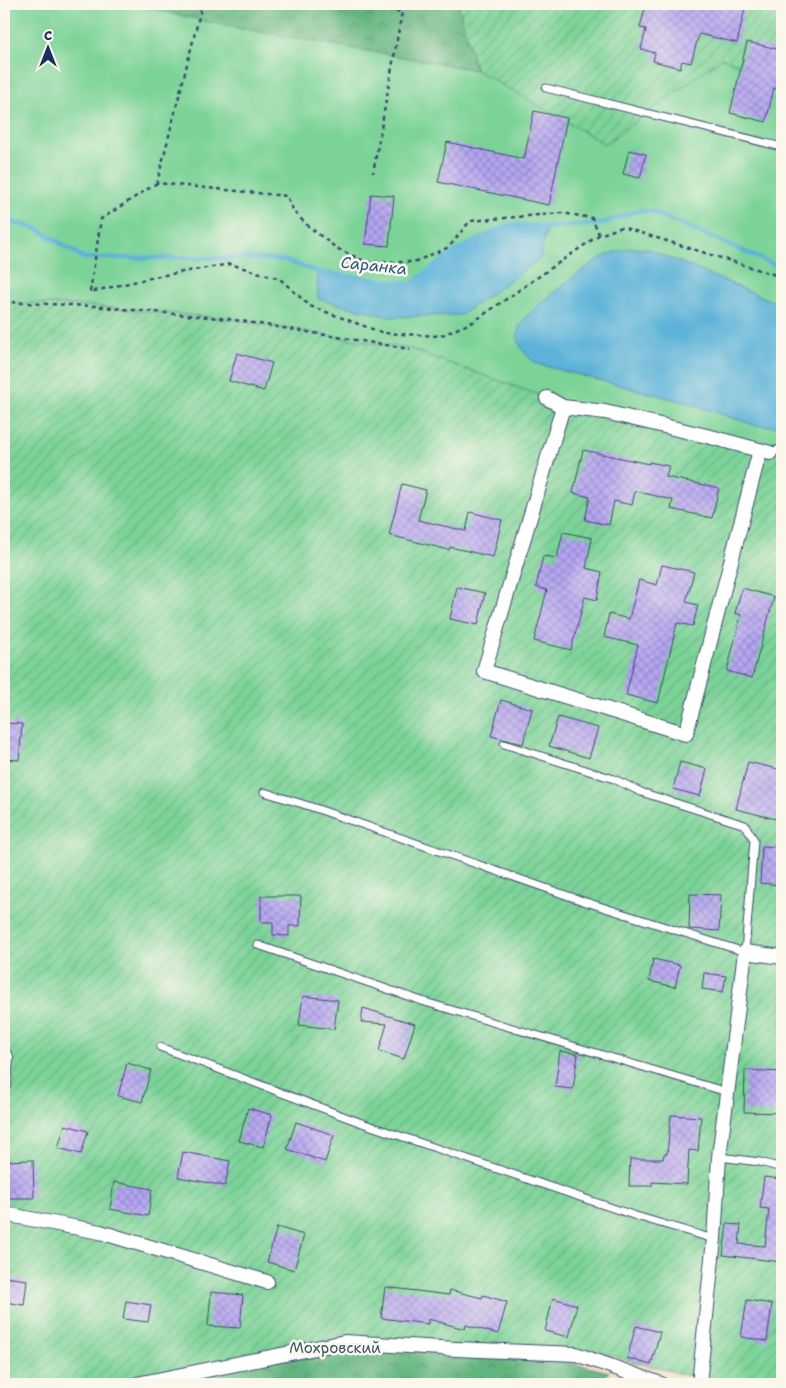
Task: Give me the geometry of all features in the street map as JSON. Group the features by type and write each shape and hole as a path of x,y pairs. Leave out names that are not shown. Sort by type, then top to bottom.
{"street":[{"path":"547,398 563,407 605,412 771,450 686,734 484,672 563,407"},
{"path":"699,1384 714,1239 719,1157 745,952 782,957"},
{"path":"4,1084 6,1057"},
{"path":"4,1214 100,1232 267,1282"},
{"path":"137,1384 345,1342 576,1354 661,1384"}],"lane":[{"path":"546,88 782,147"},
{"path":"264,792 577,899 745,952 754,840 745,825 641,792 614,779 504,744"},
{"path":"258,945 425,1002 728,1092"},
{"path":"160,1047 359,1122 636,1216 714,1239"},
{"path":"719,1157 760,1162 782,1168"}],"path":[{"path":"157,183 202,5 199,4"},
{"path":"348,4 402,12 373,173"},
{"path":"599,235 592,218 562,213 470,221 449,247 414,262 366,262 336,248 307,225 294,212 287,196 157,183 101,219 90,292 159,276 230,264 280,279 310,306 383,332 440,336 473,322 599,235 622,226 782,277"},
{"path":"4,302 92,306 229,319 410,349"}],"green space":[{"path":"4,4 130,4 232,27 476,70 605,144 722,58 782,82 782,449 770,453 547,398 410,349 229,319 92,306 4,302"},
{"path":"130,4 458,4 476,70 232,27"},
{"path":"458,4 782,4 782,82 722,58 605,144 476,70"},
{"path":"4,302 92,306 229,319 410,349 547,398 711,437 782,449 782,1384 721,1384 591,1351 576,1354 345,1342 137,1384 4,1384"},
{"name":"Мохровский","path":"199,1341 519,1350 609,1372 593,1384 148,1384"}],"water":[{"path":"509,224 547,227 540,259 461,315 390,317 318,299 317,272 411,284 452,253"},
{"path":"630,248 648,249 782,305 782,427 754,425 691,404 537,364 525,353 518,339 518,334 519,328 531,313 567,282 597,260"}],"building":[{"path":"646,4 746,4 737,43 699,34 691,63 682,61 680,68 653,61 655,53 641,49 646,29 640,28"},
{"path":"747,42 782,50 782,90 774,88 766,122 730,113"},
{"path":"534,111 567,118 549,205 438,182 447,142 524,159"},
{"path":"629,150 646,154 640,178 623,174"},
{"path":"371,194 394,196 389,246 365,244"},
{"path":"237,353 272,363 264,391 229,381"},
{"path":"583,450 649,464 649,462 669,466 666,477 719,488 712,518 671,509 673,500 635,491 632,505 614,501 609,525 585,520 590,497 573,493"},
{"path":"402,484 426,490 418,520 466,531 470,512 502,520 493,557 450,547 449,550 389,535"},
{"path":"563,532 592,538 586,568 602,572 597,600 585,597 571,650 534,641 547,590 536,587 543,556 557,558"},
{"path":"662,565 694,572 686,602 698,605 693,626 677,623 658,703 626,695 638,645 604,637 609,614 629,619 639,580 657,585"},
{"path":"457,587 485,593 478,625 450,619"},
{"path":"742,588 774,597 752,678 727,671 741,615 735,613"},
{"path":"501,700 532,709 523,744 491,736"},
{"path":"558,717 598,728 589,758 549,746"},
{"path":"4,723 22,724 19,760 4,759"},
{"path":"680,762 707,769 700,796 673,789"},
{"path":"748,762 782,770 782,812 780,820 736,809"},
{"path":"762,846 782,847 782,885 760,883"},
{"path":"690,894 721,895 719,931 689,929"},
{"path":"261,896 301,896 300,926 289,926 289,936 273,935 273,922 261,922"},
{"path":"653,959 680,965 675,987 649,981"},
{"path":"704,973 726,976 723,992 702,989"},
{"path":"303,996 338,1000 334,1029 299,1025"},
{"path":"363,1008 415,1024 404,1059 379,1051 387,1024 361,1022"},
{"path":"560,1051 578,1054 573,1089 555,1087"},
{"path":"127,1063 151,1070 142,1102 118,1096"},
{"path":"745,1070 782,1072 782,1113 744,1112"},
{"path":"248,1108 272,1115 263,1147 239,1141"},
{"path":"671,1115 701,1117 698,1151 689,1150 687,1184 652,1182 652,1186 629,1186 630,1159 663,1159 664,1154 667,1154"},
{"path":"296,1122 334,1135 325,1162 287,1149"},
{"path":"65,1125 88,1131 81,1154 58,1148"},
{"path":"183,1152 230,1161 225,1186 178,1177"},
{"path":"33,1160 34,1198 4,1198 4,1161"},
{"path":"764,1177 782,1179 782,1262 723,1255 727,1224 741,1225 739,1244 765,1246 769,1209 760,1208"},
{"path":"114,1182 152,1189 148,1216 110,1209"},
{"path":"277,1227 304,1235 294,1270 267,1262"},
{"path":"4,1277 27,1280 24,1305 4,1302"},
{"path":"385,1287 449,1295 450,1290 482,1298 483,1295 507,1302 498,1334 466,1325 465,1329 428,1319 428,1324 381,1318"},
{"path":"211,1292 243,1295 240,1328 208,1326"},
{"path":"553,1298 577,1305 569,1337 545,1331"},
{"path":"747,1300 772,1304 767,1341 741,1337"},
{"path":"126,1301 151,1305 148,1322 123,1319"},
{"path":"636,1326 660,1332 651,1365 627,1358"}],"waterway":[{"name":"Саранка","path":"4,220 38,229 84,258 245,258 284,260 317,272 411,284 452,253 509,224 547,227 600,224 636,211 651,211 782,268"}]}
